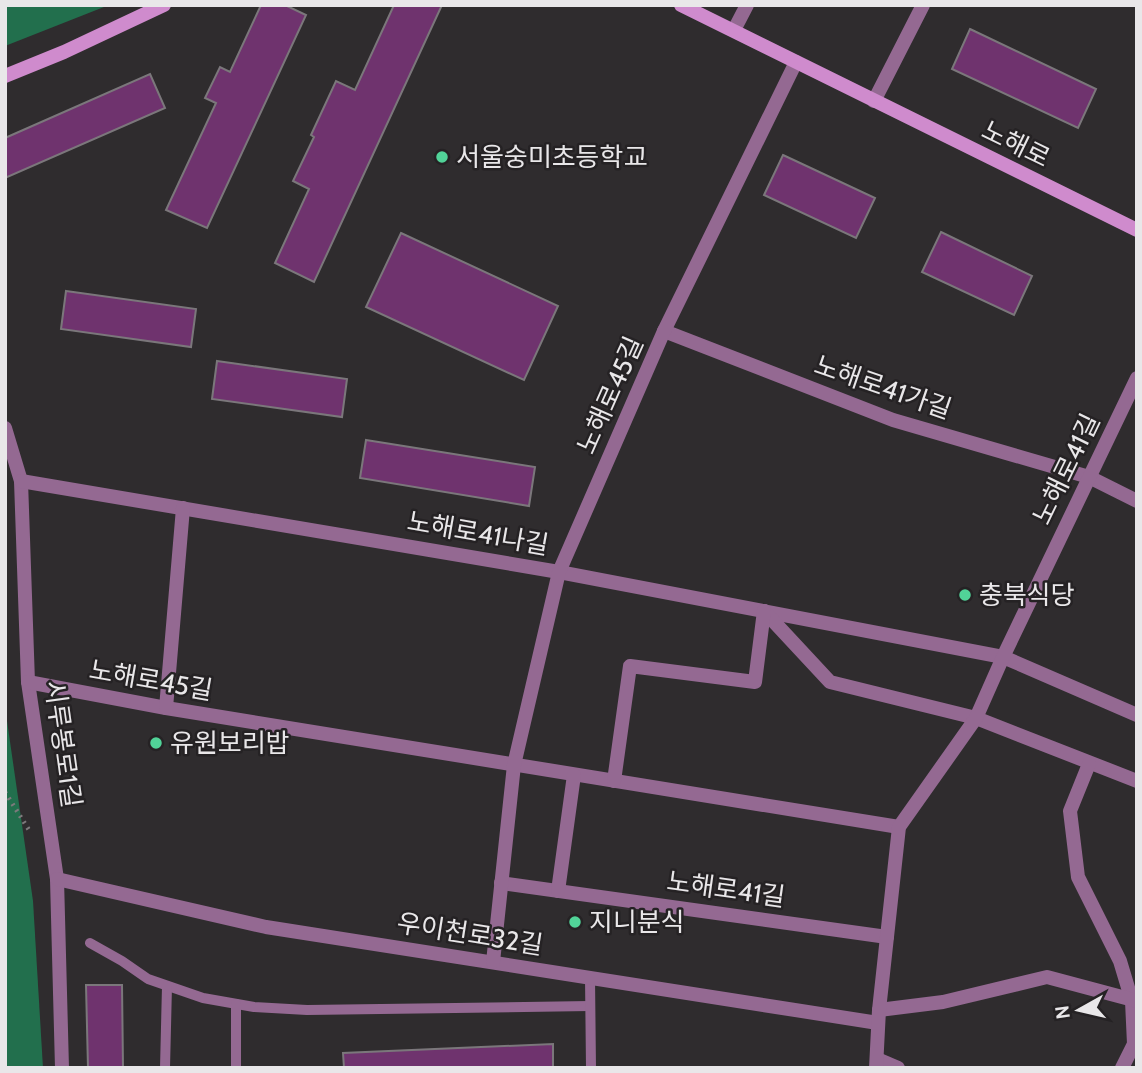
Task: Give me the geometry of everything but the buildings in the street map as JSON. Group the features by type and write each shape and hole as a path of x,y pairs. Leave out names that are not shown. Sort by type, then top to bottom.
{"main road":[{"path":"5,76 64,52 164,5"},
{"name":"노해로","path":"681,5 1137,230"}],"street":[{"path":"734,30 747,5"},
{"path":"874,101 923,5"},
{"name":"노해로45길","path":"493,962 514,765 559,572 664,331 796,62"},
{"name":"노해로41가길","path":"664,331 893,420 1090,477 1137,501"},
{"name":"노해로41길","path":"876,1063 878,1016 899,827 976,718 1137,378"},
{"name":"시루봉로1길","path":"5,428 21,481 28,682 57,879 62,1068"},
{"name":"노해로41나길","path":"21,481 559,572 1003,657"},
{"path":"166,708 183,508"},
{"path":"614,781 630,666 755,682 764,611"},
{"path":"764,611 830,682 976,718 1137,781"},
{"path":"1003,657 1137,715"},
{"name":"노해로45길","path":"28,682 166,708 899,827"},
{"path":"1089,764 1070,811 1078,877 1120,961 1135,1001 1134,1044 1122,1068"},
{"path":"558,891 575,775"},
{"name":"우이천로32길","path":"57,879 266,927 590,978 878,1016 1047,977 1135,1001"},
{"name":"노해로41길","path":"501,883 887,937"},
{"path":"876,1063 898,1068"}],"lane":[{"path":"90,943 148,979 202,998 254,1007 307,1010 590,1006"},
{"path":"590,978 591,1068"},
{"path":"164,1068 167,986"},
{"path":"236,1004 236,1068"}],"green space":[{"path":"5,5 109,5 5,46"},
{"path":"5,707 33,901 43,1068 5,1068"}],"place":[{"name":"서울숭미초등학교","path":"442,157"},
{"name":"충북식당","path":"965,595"},
{"name":"유원보리밥","path":"156,743"},
{"name":"지니분식","path":"575,922"}]}
